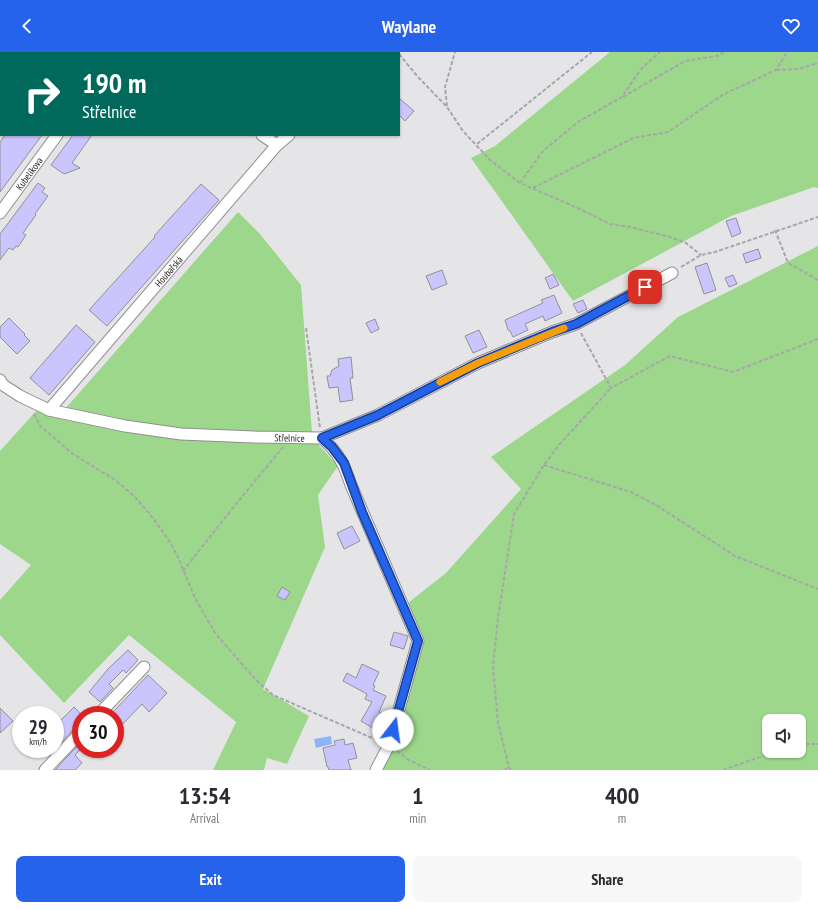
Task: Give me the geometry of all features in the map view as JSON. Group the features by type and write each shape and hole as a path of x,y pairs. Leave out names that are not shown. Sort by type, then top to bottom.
{"street":[{"name":"Kubelíkova","path":"0,212 56,136"},
{"path":"263,136 277,146"},
{"name":"Houbařská","path":"49,410 277,146 288,136"},
{"name":"Střelnice","path":"0,380 11,391 49,410 125,426 181,434 322,438 378,415 478,363 552,332 576,324 672,272"},
{"path":"322,438 332,447 344,463 362,512 418,641 389,745 376,770"},
{"path":"107,706 144,667"},
{"path":"45,770 72,742"}],"path":[{"path":"448,107 445,87 455,52"},
{"path":"477,144 592,52"},
{"path":"622,97 641,69 660,52"},
{"path":"520,183 543,151 578,122 685,61 716,56 724,52"},
{"path":"776,70 788,52"},
{"path":"400,55 418,77 448,107 463,131 477,144 490,160 520,183 610,224 630,227 670,237 686,243 701,255"},
{"path":"533,188 633,138 668,132 724,94 776,70 798,68 818,63"},
{"path":"672,272 701,255 715,252 775,230 818,217"},
{"path":"775,230 788,263 818,280"},
{"path":"576,324 611,388"},
{"path":"306,328 322,438"},
{"path":"511,770 498,723 493,666 514,514 544,465 559,445 611,388 670,356 733,372 818,339"},
{"path":"31,402 36,419 40,426 74,454 115,480 134,496 162,528 178,557 195,598 215,633 255,679 273,695 389,745 409,760 430,770"},
{"path":"183,571 292,437"},
{"path":"544,465 631,492 656,505 734,556 818,589"},
{"path":"806,744 818,744"},
{"path":"723,770 762,756"},
{"path":"505,770 509,767"}],"green space":[{"path":"610,52 818,52 818,188 814,187 731,216 573,301 471,158 495,146"},
{"path":"238,212 260,234 301,285 312,433 316,442 338,466 318,495 325,547 263,689 309,716 287,764 267,758 264,770 213,770 236,722 129,635 64,703 0,635 0,600 31,565 0,544 0,451 36,411 58,417"},
{"path":"818,246 818,770 376,770 385,751 400,734 409,683 424,639 408,603 446,573 521,489 491,457 625,365 678,317"}],"water":[{"path":"331,736 332,744 316,748 314,739"}],"building":[{"path":"400,99 414,111 405,121 400,116"},
{"path":"4,136 41,136 0,192 0,142"},
{"path":"72,136 91,136 72,163 80,168 64,174 51,165"},
{"path":"38,183 45,188 42,192 48,196 23,233 26,235 18,247 16,246 13,250 9,248 0,260 0,234"},
{"path":"201,184 219,200 107,326 89,310"},
{"path":"736,218 741,233 732,237 726,221"},
{"path":"758,249 761,258 746,263 743,254"},
{"path":"707,263 716,290 704,294 695,267"},
{"path":"442,270 447,284 432,290 426,276"},
{"path":"553,274 559,285 550,289 545,278"},
{"path":"733,275 737,284 729,287 725,278"},
{"path":"554,295 562,313 545,321 543,316 525,324 528,330 513,337 508,330 505,320 543,303 541,300"},
{"path":"583,300 587,309 578,313 573,304"},
{"path":"9,318 30,341 17,354 0,337 0,327"},
{"path":"375,319 379,329 371,333 366,323"},
{"path":"76,325 95,342 49,395 30,378"},
{"path":"479,330 487,347 473,353 465,336"},
{"path":"351,357 353,378 350,378 353,400 340,402 338,387 329,388 327,376 330,376 332,370 339,366 338,359"},
{"path":"352,526 360,541 344,549 337,533"},
{"path":"282,587 290,592 285,600 277,596"},
{"path":"394,632 408,636 404,649 390,645"},
{"path":"128,650 138,660 126,673 123,670 109,684 113,688 100,702 89,692 108,669"},
{"path":"362,664 379,672 373,685 375,686 373,690 386,696 379,712 385,715 376,730 361,721 372,702 365,699 367,694 343,681 347,673 356,678"},
{"path":"148,675 167,693 149,712 142,704 124,723 124,706 119,706"},
{"path":"0,708 12,720 12,722 0,733"},
{"path":"72,709 72,731 64,740 64,717"},
{"path":"344,739 345,745 353,743 357,758 348,760 351,770 329,770 323,748 335,745 334,741"},
{"path":"72,752 72,758 78,758 82,763 75,770 55,770"}],"slow traffic":[{"path":"440,382 478,363 564,328"}],"route":[{"path":"393,730 418,641 362,512 344,463 332,447 322,438 378,415 478,363 552,332 576,324 645,287"}]}
